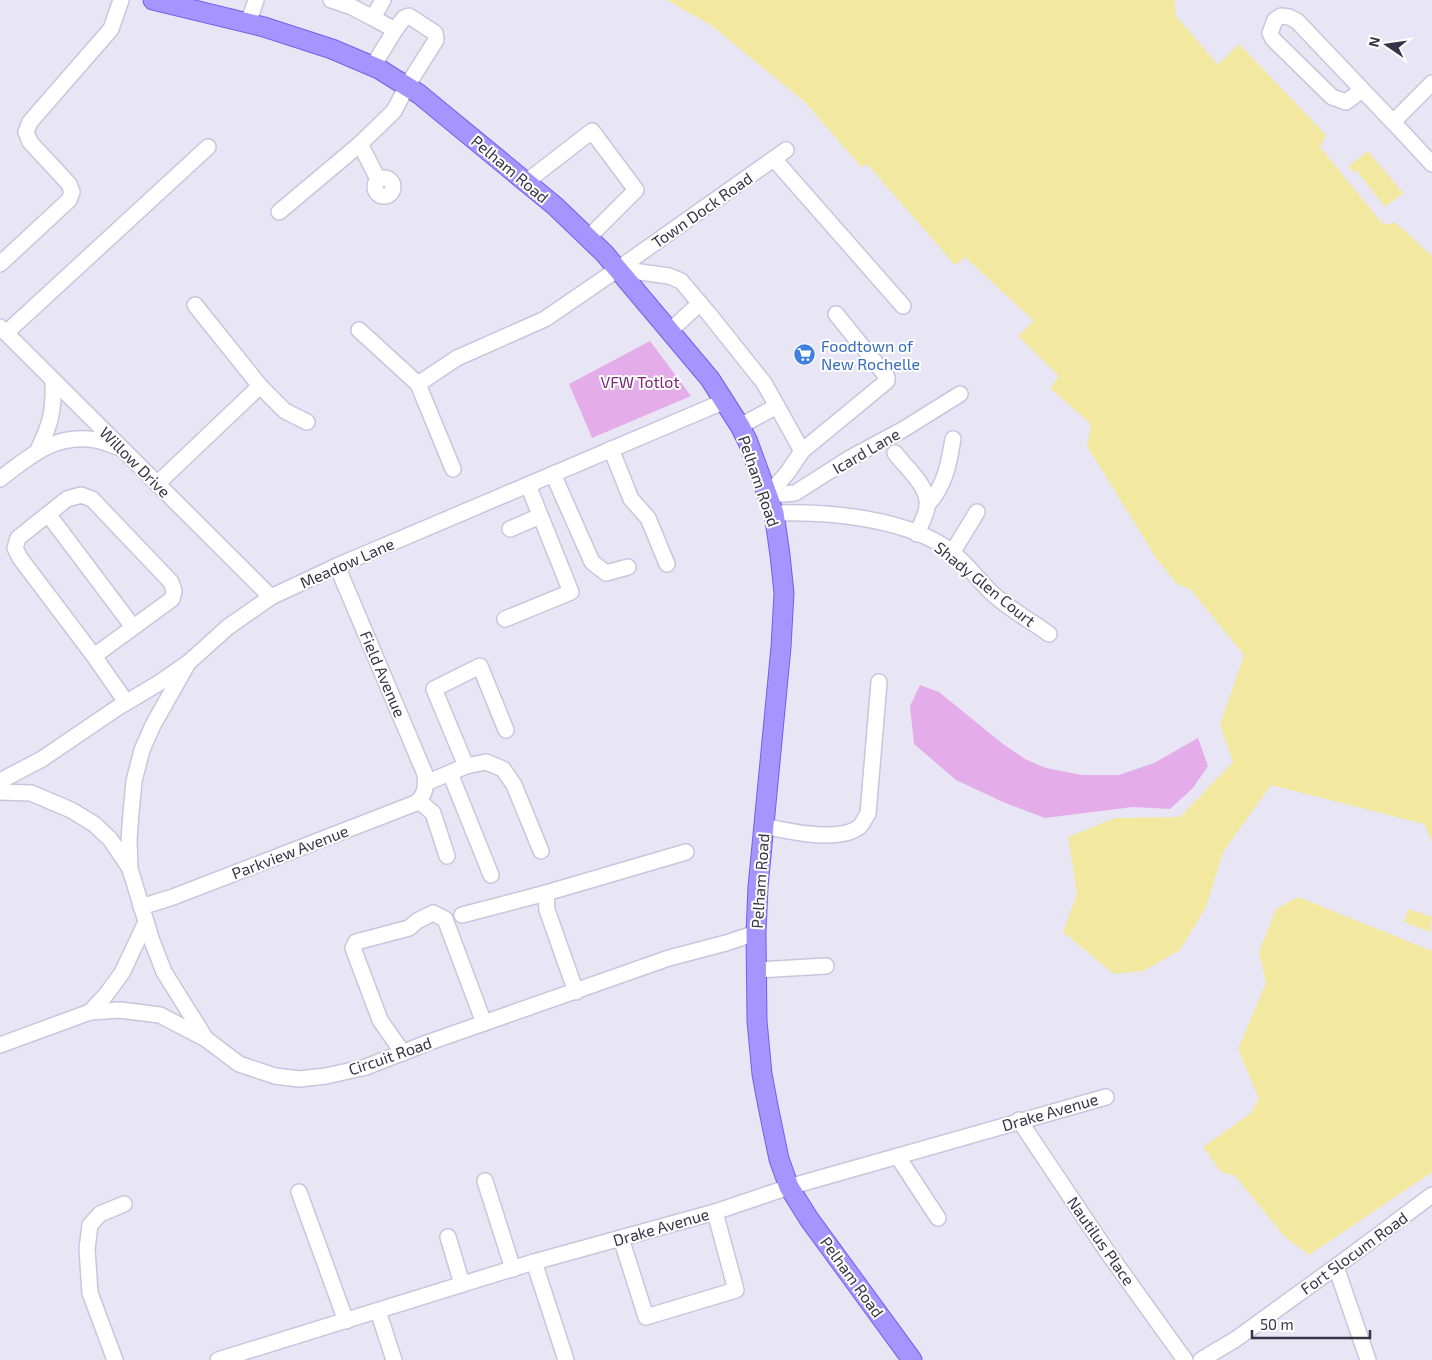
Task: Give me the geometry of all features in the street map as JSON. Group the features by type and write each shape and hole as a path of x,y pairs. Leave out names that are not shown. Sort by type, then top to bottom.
{"main road":[{"name":"Pelham Road","path":"153,0 248,24 332,49 372,66 419,94 556,206 618,269 630,286 710,380 740,426 748,442 774,513 784,592 781,647 756,933 757,1021 762,1074 779,1159 789,1187 809,1219 912,1360"}],"street":[{"path":"0,264 68,200 72,192 69,184 30,142 26,132 30,122 111,29 121,0"},
{"path":"248,24 256,0"},
{"path":"331,0 352,7 395,30"},
{"path":"372,18 382,0"},
{"path":"279,212 360,144 394,111 407,86 436,40 435,33 409,16 404,18 372,66"},
{"path":"1362,90 1346,102 1332,97 1273,39 1270,33 1275,20 1281,16 1289,17 1296,21 1393,122 1432,164"},
{"path":"1393,122 1432,83"},
{"path":"526,182 592,131 636,190 588,238"},
{"path":"360,144 378,179"},
{"path":"3,330 208,148"},
{"name":"Town Dock Road","path":"418,384 457,358 545,318 618,269 780,154 903,306"},
{"path":"618,269 669,276 681,281 764,383 802,451"},
{"path":"670,331 700,303"},
{"path":"195,305 260,386 285,411 307,422"},
{"path":"768,495 788,472 802,451 887,381 886,377 836,314"},
{"name":"Willow Drive","path":"3,330 271,596"},
{"path":"359,330 418,384 453,469"},
{"path":"38,450 52,417 54,403 53,381"},
{"path":"157,484 260,386"},
{"name":"Icard Lane","path":"768,495 795,493 850,458 904,429 960,394"},
{"name":"Meadow Lane","path":"0,781 42,759 188,663 228,627 271,596 611,449 726,402"},
{"path":"740,426 777,406"},
{"path":"917,534 927,505 936,496 944,479 953,439"},
{"path":"0,479 38,450 64,440 96,440 121,448"},
{"path":"611,449 631,499 648,518 666,564"},
{"path":"895,453 923,489 927,505"},
{"path":"553,474 592,562 606,573 628,567"},
{"path":"505,619 571,592 528,485"},
{"path":"94,656 172,599 174,591 171,582 92,499 81,495 67,499 18,538 15,548 20,558 126,702"},
{"name":"Shady Glen Court","path":"774,513 805,512 860,518 927,537 952,553 994,596 1049,634"},
{"path":"952,553 977,512"},
{"path":"48,514 133,627"},
{"path":"510,529 540,516"},
{"name":"Field Avenue","path":"337,566 426,774 426,783"},
{"name":"Circuit Road","path":"188,663 153,724 142,750 134,781 129,840 130,869 143,914 164,972 206,1039 239,1064 275,1076 299,1079 326,1076 366,1067 669,958 726,944 756,933"},
{"path":"466,766 434,689 480,666 506,730"},
{"path":"764,826 804,835 841,834 859,827 868,814 879,682"},
{"path":"447,856 433,813 419,801 423,797 426,783 466,766 486,762 503,769 514,785 541,851"},
{"path":"450,773 491,875"},
{"name":"Circuit Road","path":"0,792 31,793 71,810 94,824 110,839 130,869"},
{"name":"Parkview Avenue","path":"143,914 173,897 419,801"},
{"path":"462,916 686,852"},
{"path":"546,893 547,910 576,992"},
{"path":"403,1053 380,1020 353,948 356,942 409,928 433,913 445,919 484,1023"},
{"path":"90,1012 122,974 143,914"},
{"path":"756,970 826,966"},
{"path":"0,1045 90,1012 120,1010 160,1015 206,1039"},
{"name":"Drake Avenue","path":"218,1360 534,1262 714,1212 789,1187 898,1157 1019,1120 1106,1097"},
{"name":"Nautilus Place","path":"1019,1120 1106,1250 1185,1360"},
{"path":"898,1157 938,1218"},
{"path":"485,1181 513,1269"},
{"path":"299,1192 346,1321"},
{"name":"Fort Slocum Road","path":"1208,1358 1336,1267 1432,1195"},
{"path":"115,1360 90,1293 87,1250 90,1225 100,1214 124,1204"},
{"path":"621,1238 646,1317 736,1290 714,1212"},
{"path":"448,1237 462,1284"},
{"path":"534,1262 566,1360"},
{"path":"1336,1267 1368,1360"},
{"path":"378,1311 394,1360"}],"green space":[{"name":"VFW Totlot","path":"650,341 691,396 592,438 569,384"},
{"path":"920,685 939,692 1003,744 1025,759 1046,768 1082,775 1119,775 1154,763 1198,738 1208,766 1193,788 1170,809 1133,807 1045,818 1003,802 956,780 914,744 910,706"}],"shaded area":[{"path":"667,0 1174,0 1176,16 1218,65 1239,44 1326,135 1320,147 1381,222 1389,225 1395,222 1432,256 1432,842 1424,824 1271,785 1223,852 1206,907 1180,950 1143,971 1114,974 1063,932 1077,894 1068,837 1115,818 1180,817 1233,762 1220,725 1244,655 1190,589 1177,584 1156,558 1087,446 1091,424 1050,388 1059,376 1018,336 1034,321 965,257 955,265 868,165 861,167 806,103 712,26"},
{"path":"1368,151 1403,193 1385,207 1356,170 1353,172 1349,166"},
{"path":"1298,897 1432,951 1432,1172 1309,1255 1285,1237 1235,1176 1221,1172 1203,1147 1250,1114 1259,1099 1238,1049 1266,983 1259,952 1276,909"},
{"path":"1408,909 1432,917 1430,932 1404,922"}],"place":[{"name":"Foodtown of New Rochelle","path":"805,355"}]}
